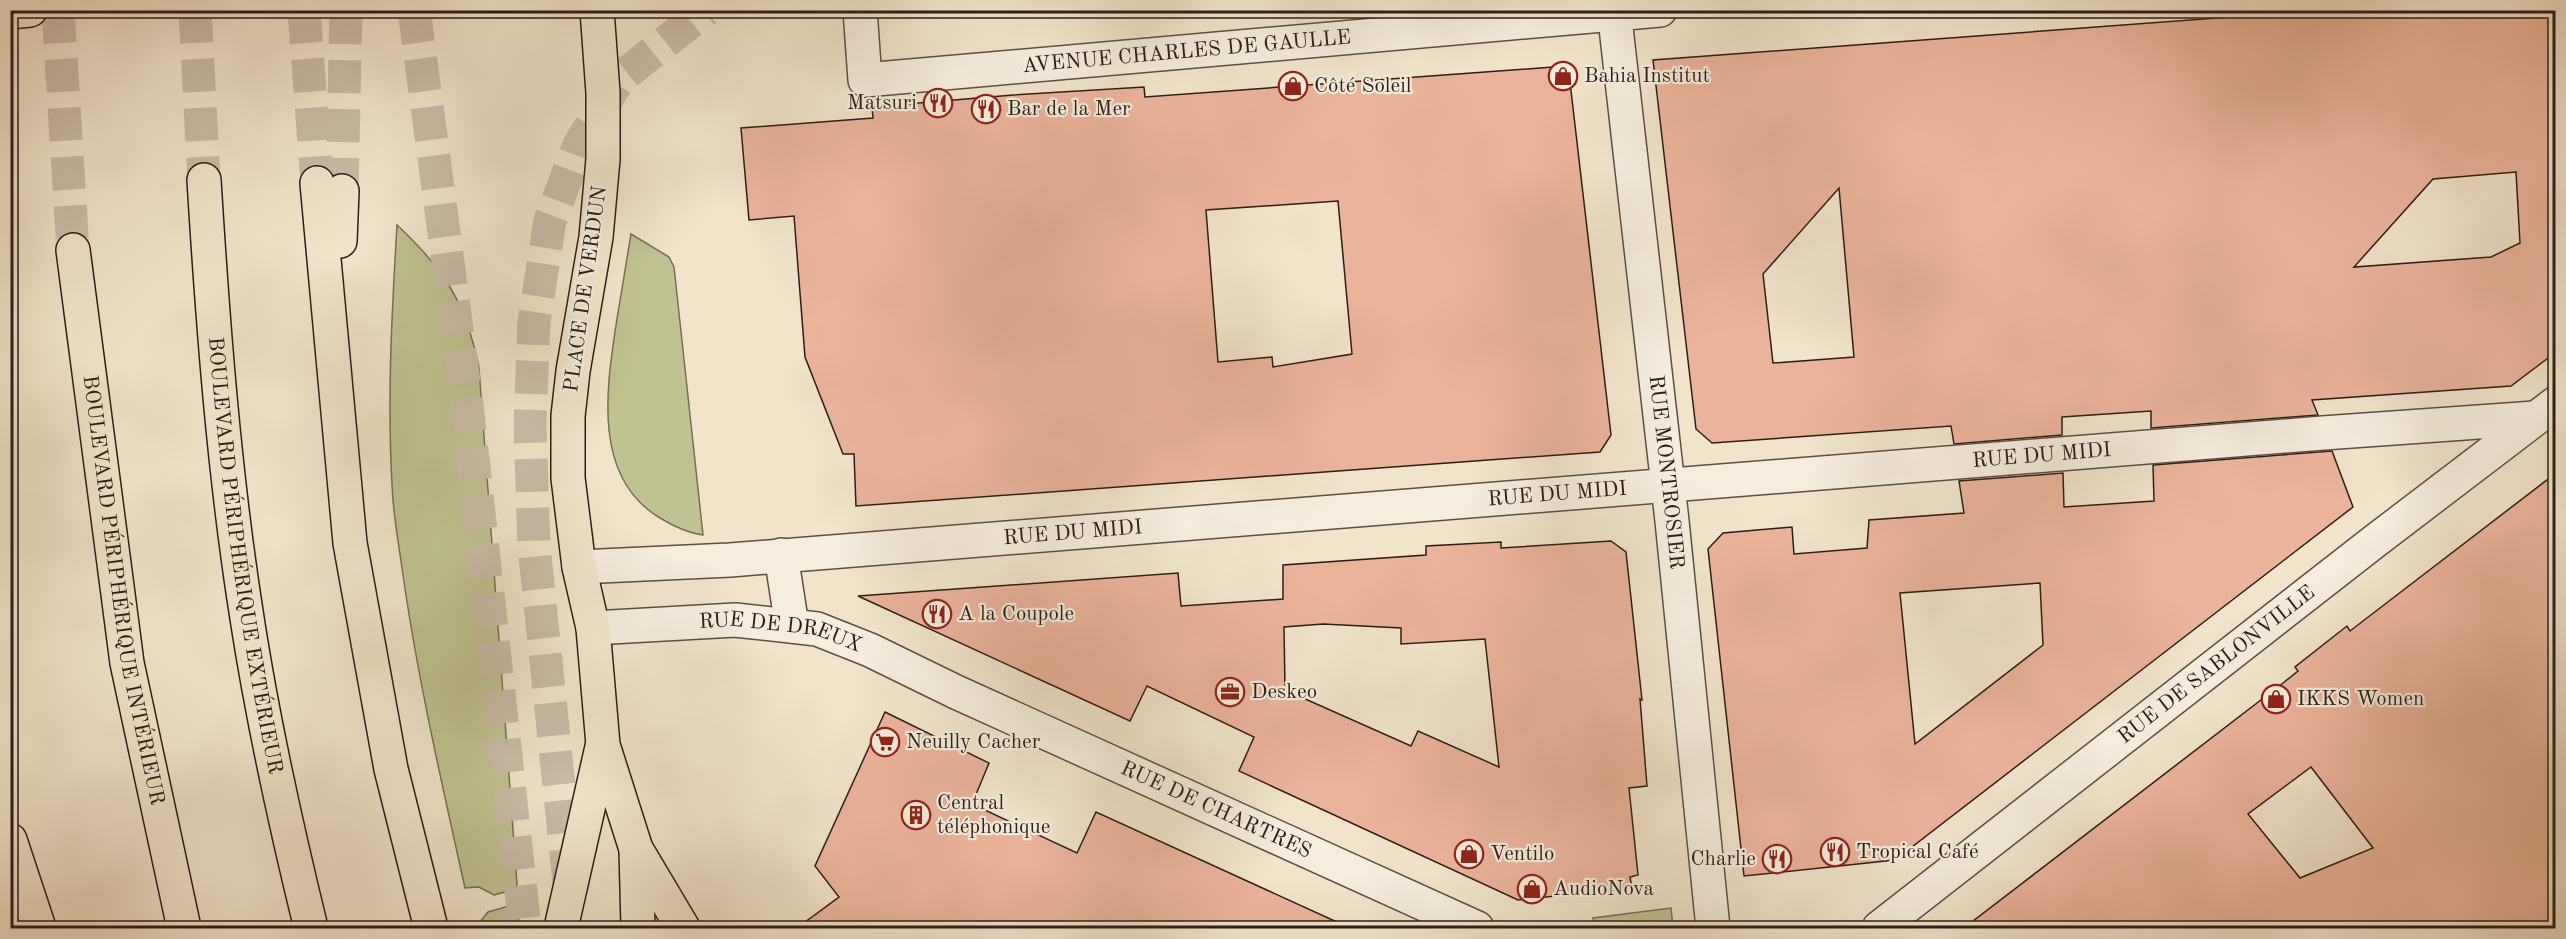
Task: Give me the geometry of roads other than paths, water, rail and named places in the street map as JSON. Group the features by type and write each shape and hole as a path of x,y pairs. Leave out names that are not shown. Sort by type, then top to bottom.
{"main road":[{"path":"10,12 30,10"},
{"name":"PLACE DE VERDUN","path":"597,10 603,93 603,159 596,237 573,371 568,416 568,478 579,567 593,628 603,746"},
{"name":"BOULEVARD PÉRIPHÉRIQUE EXTÉRIEUR","path":"204,180 217,371 247,617 276,777 311,928"},
{"path":"330,187 336,408 350,543 365,640 391,769 431,928"},
{"name":"BOULEVARD PÉRIPHÉRIQUE INTÉRIEUR","path":"72,250 126,663 184,928"},
{"path":"603,746 636,849 683,928"},
{"path":"561,928 603,746"},
{"path":"10,840 39,928"},
{"path":"636,849 638,928"}],"street":[{"name":"AVENUE CHARLES DE GAULLE","path":"860,10 865,80 1660,10"},
{"name":"RUE MONTROSIER","path":"1615,13 1668,486 1713,928"},
{"name":"RUE DU MIDI","path":"579,567 782,555 1668,486 2323,433 2545,411"},
{"name":"RUE DE SABLONVILLE","path":"1879,928 2545,411"},
{"path":"782,555 792,626"},
{"name":"RUE DE DREUX","path":"593,628 735,620 817,629 870,650 956,692"},
{"name":"RUE DE CHARTRES","path":"956,692 1477,928"}],"tunnel":[{"path":"58,10 73,250"},
{"path":"195,10 204,180"},
{"path":"304,10 317,183"},
{"path":"342,191 346,10"},
{"path":"414,10 466,396 525,928"},
{"path":"569,882 534,546 530,424 534,322 550,221 578,147 619,79 706,10"}],"place":[{"name":"Bahia Institut","path":"1563,76"},
{"name":"Côté Soleil","path":"1293,86"},
{"name":"Matsuri","path":"938,103"},
{"name":"Bar de la Mer","path":"986,109"},
{"name":"A la Coupole","path":"937,614"},
{"name":"Deskeo","path":"1230,692"},
{"name":"IKKS Women","path":"2276,699"},
{"name":"Neuilly Cacher","path":"885,742"},
{"name":"Central téléphonique","path":"916,815"},
{"name":"Tropical Café","path":"1835,852"},
{"name":"Ventilo","path":"1469,854"},
{"name":"Charlie","path":"1777,859"},
{"name":"AudioNova","path":"1532,889"}]}
